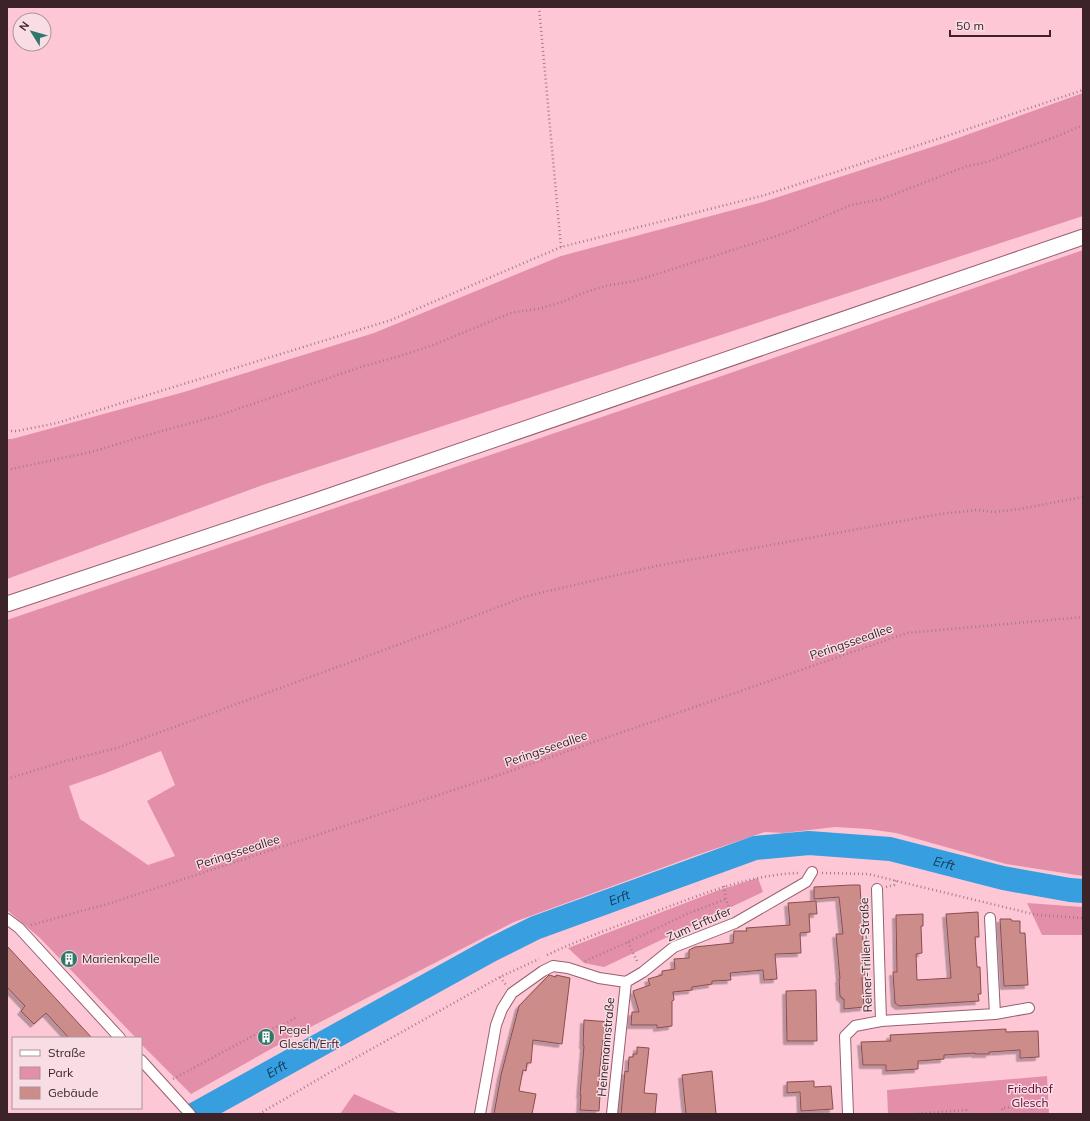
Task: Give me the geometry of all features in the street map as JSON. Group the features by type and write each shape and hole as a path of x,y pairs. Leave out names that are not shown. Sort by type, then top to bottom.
{"main road":[{"path":"7,604 1083,238"}],"street":[{"name":"Zum Erftufer","path":"626,982 643,972 674,947 735,923 806,882 812,872"},
{"name":"Reiner-Trillen-Straße","path":"877,889 881,1021"},
{"path":"990,918 995,1014"},
{"path":"7,919 19,928 119,1037"},
{"path":"480,1114 496,1025 502,1009 512,993 543,971 553,966 568,968 600,978 626,982"},
{"name":"Heinemannstraße","path":"612,1114 626,982"},
{"name":"Reiner-Trillen-Straße","path":"848,1114 845,1036 856,1026 881,1021 995,1014 1029,1008"},
{"path":"142,1061 190,1114"}],"path":[{"path":"539,7 562,247"},
{"path":"7,432 57,423 390,320 562,247 765,195 1083,90"},
{"path":"7,470 95,451 220,416 364,366 426,347 511,313 542,308 605,286 635,281 786,233 851,205 882,198 967,166 987,162 1058,136 1083,125"},
{"path":"7,779 62,762 117,748 527,596 656,566 940,514 977,510 994,512 1020,509 1083,497"},
{"name":"Peringsseeallee","path":"19,928 110,903 501,774 907,632 1083,617"},
{"path":"812,872 868,874 1037,915 1083,918"},
{"path":"724,886 726,899 735,923"},
{"path":"568,968 628,942 686,914 726,899"},
{"path":"628,942 643,972"},
{"path":"165,1086 260,1032 283,1025 297,1017"},
{"path":"1002,1114 1002,1108 1032,1105 1032,1114"},
{"path":"914,1114 966,1110 967,1114"}],"green space":[{"path":"1083,93 1083,216 263,485 7,579 7,439 12,439 184,392 374,333 561,256 763,202 944,143"},
{"path":"1083,250 1083,876 1006,864 896,833 868,829 835,827 784,833 765,832 694,856 514,922 303,1031 191,1094 142,1045 142,1037 135,1037 40,938 7,910 7,620 713,379","holes":["161,751 175,785 147,801 175,856 148,865 80,819 69,786"]},
{"path":"758,878 763,892 604,967 584,963 568,948 719,890"},
{"path":"1027,903 1083,907 1083,935 1042,935"},
{"name":"Friedhof Glesch","path":"1047,1076 1049,1114 888,1114 887,1090"},
{"path":"354,1094 400,1114 340,1114"}],"building":[{"path":"860,885 865,978 862,978 864,1007 844,1009 844,999 840,997 836,934 843,934 839,897 814,899 814,887"},
{"path":"816,901 817,914 809,914 810,932 800,933 801,953 775,954 777,979 764,980 763,970 730,973 731,980 712,981 712,984 692,987 692,990 673,992 674,1000 672,1001 672,1026 657,1028 657,1025 631,1025 632,1012 639,1012 633,991 650,985 648,979 662,975 662,971 675,969 674,959 689,958 689,950 695,947 733,943 734,931 747,931 746,928 790,925 788,903"},
{"path":"978,912 979,937 975,937 977,967 980,967 981,994 978,994 979,1001 899,1006 895,1003 893,972 897,972 896,915 923,914 923,926 921,926 922,953 916,954 917,980 951,978 946,914"},
{"path":"1000,919 1020,921 1020,933 1025,933 1028,985 1004,986"},
{"path":"7,946 91,1037 68,1037 46,1013 34,1024 21,1011 25,1006 7,987"},
{"path":"549,975 570,978 562,1044 533,1040 531,1063 527,1063 526,1071 523,1070 519,1091 536,1094 532,1114 494,1114 501,1075 519,1006"},
{"path":"816,990 817,1041 787,1041 786,991"},
{"path":"584,1020 611,1022 609,1041 603,1040 597,1095 600,1095 599,1111 580,1110"},
{"path":"1006,1029 1006,1032 1038,1031 1039,1057 1020,1058 1020,1050 989,1052 989,1054 975,1053 944,1055 944,1059 918,1061 918,1069 886,1071 886,1065 863,1065 861,1042 891,1041 890,1035"},
{"path":"637,1047 649,1048 644,1093 657,1094 655,1114 621,1114 625,1071 628,1072 629,1057 633,1057 633,1054 637,1054"},
{"path":"712,1071 716,1114 686,1114 682,1075"},
{"path":"814,1081 814,1087 831,1086 833,1109 801,1111 800,1092 787,1093 787,1082"}],"waterway":[{"name":"Erft","path":"195,1114 491,950 535,928 755,848 809,843 890,849 1003,878 1083,891"}],"place":[{"name":"Marienkapelle","path":"69,959"},
{"name":"Pegel Glesch/Erft","path":"266,1037"}]}
